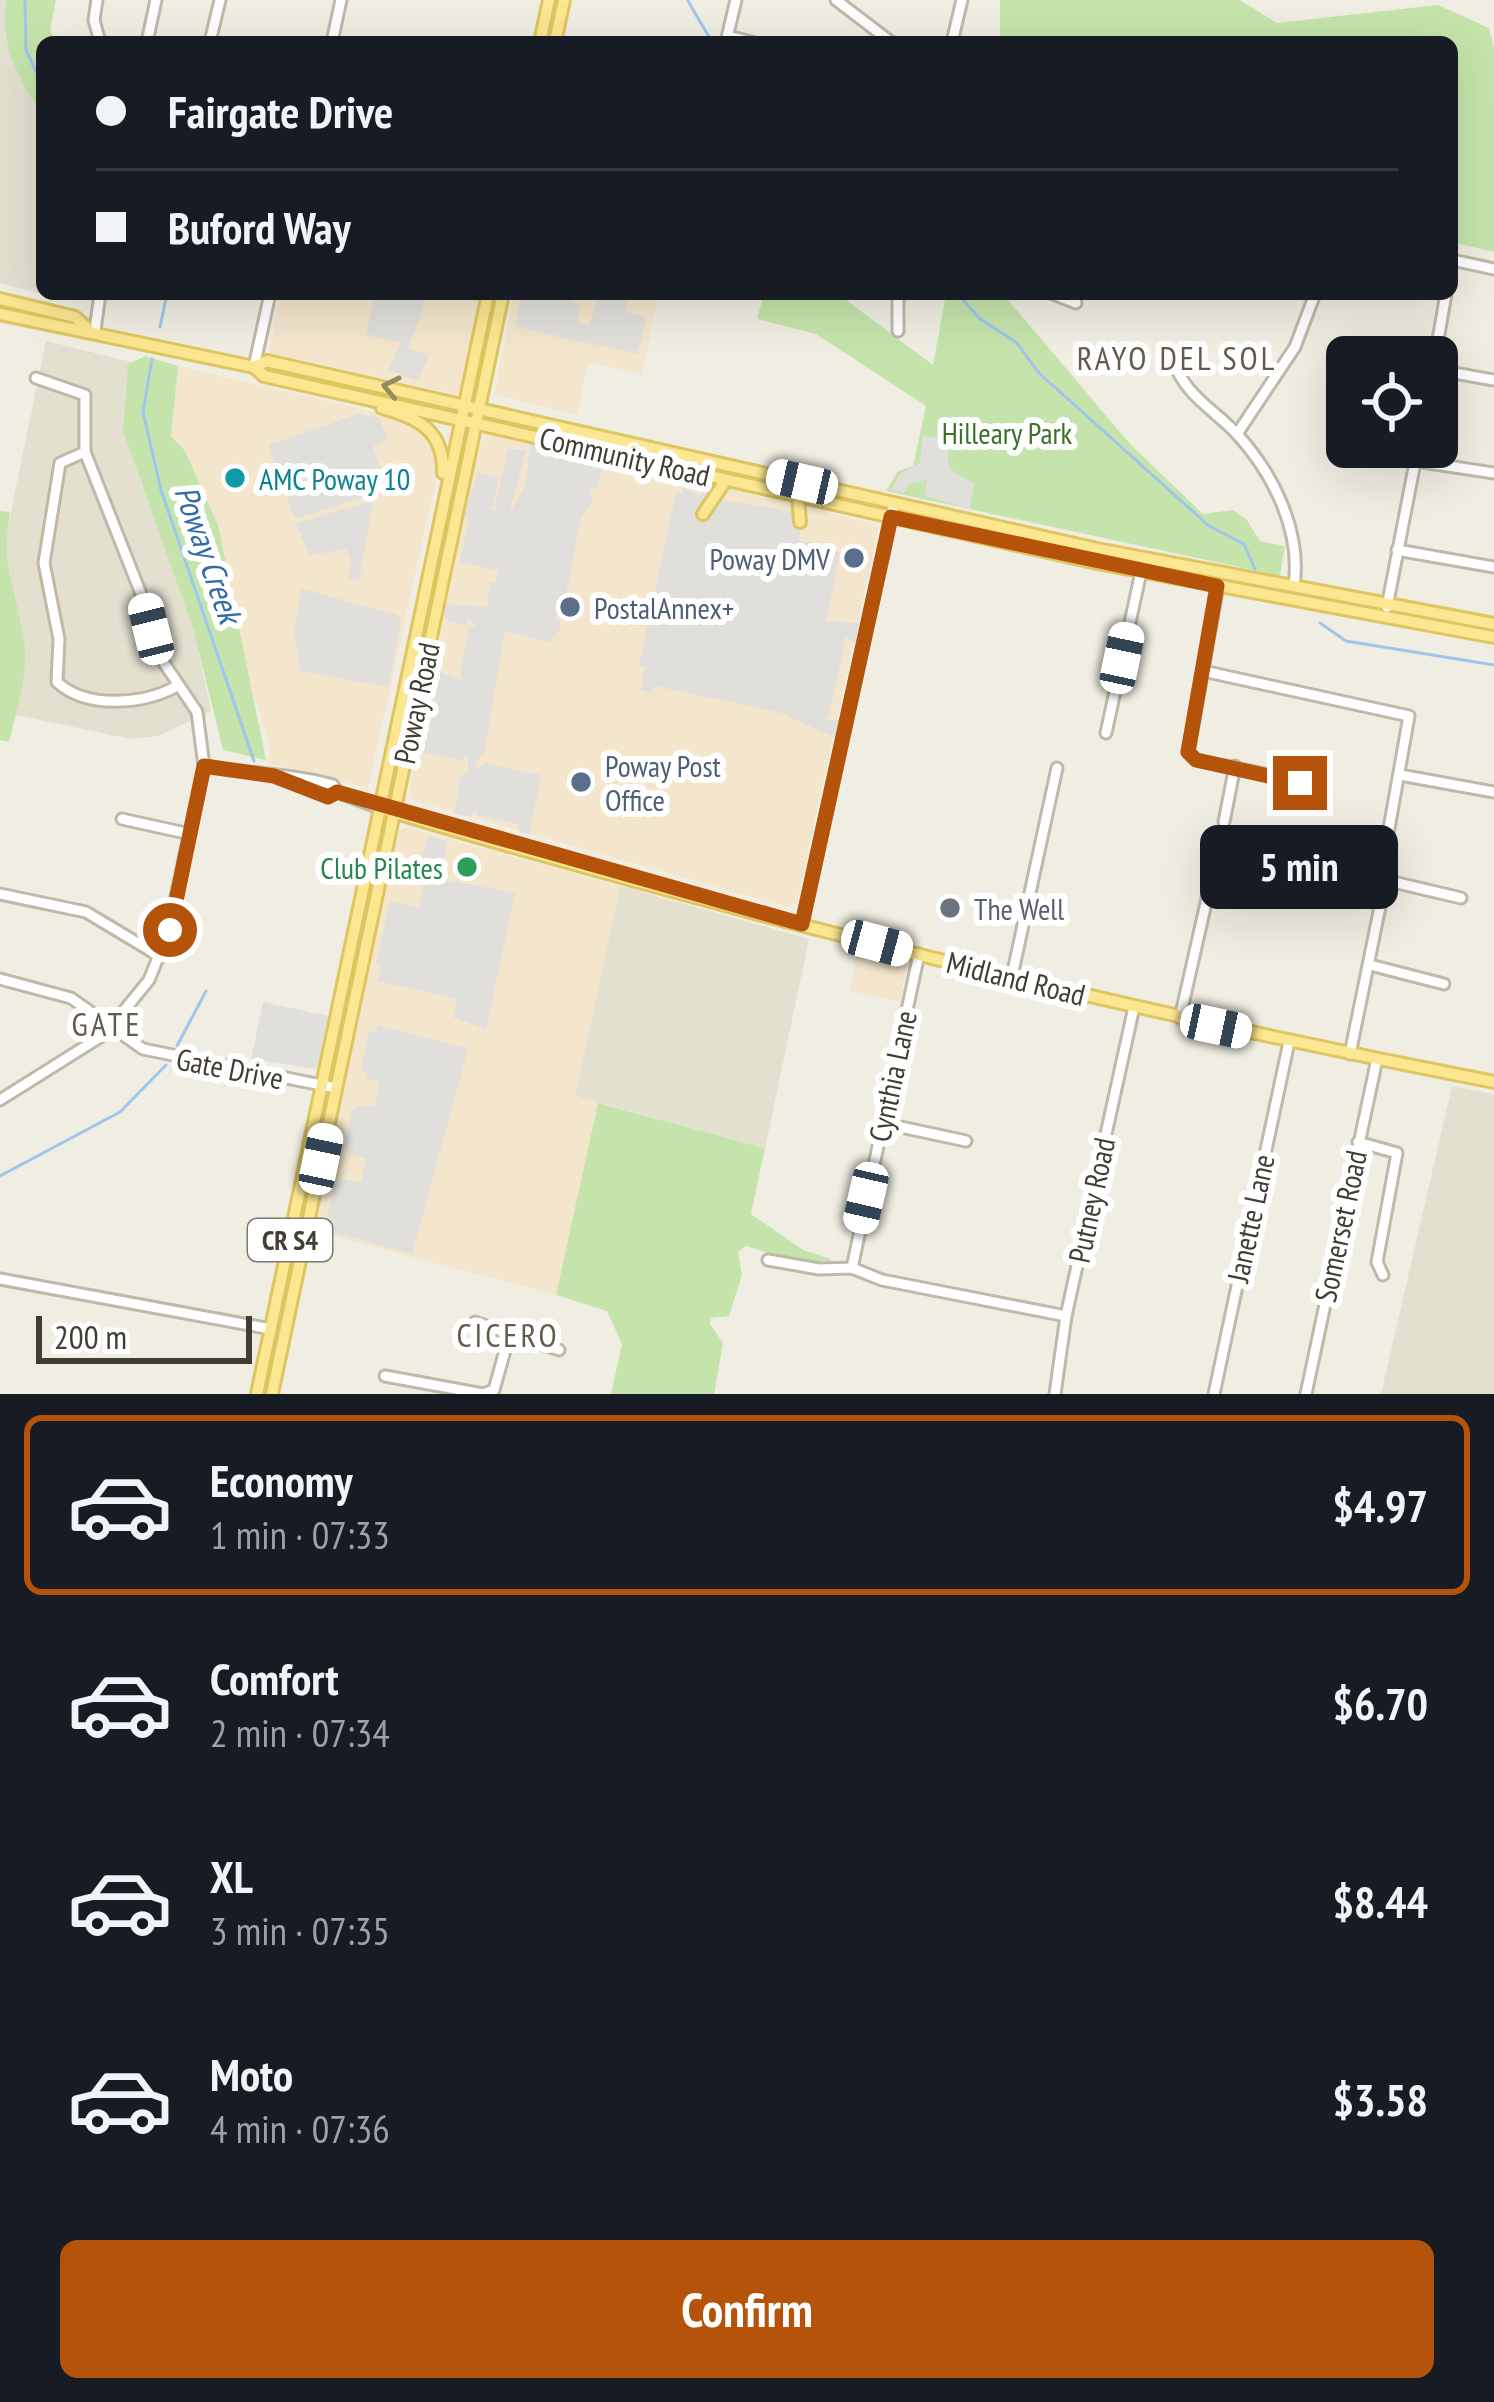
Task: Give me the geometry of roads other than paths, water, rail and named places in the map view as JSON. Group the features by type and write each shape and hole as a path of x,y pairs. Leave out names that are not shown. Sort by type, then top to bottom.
{"main road":[{"path":"550,36 555,1"},
{"path":"550,36 555,1"},
{"name":"Community Road","path":"0,299 22,309 75,317 92,330 254,367 264,376 798,496 1294,586 1494,637"},
{"name":"Poway Road","path":"264,1394 271,1329 297,1237 329,1087 379,808 487,300"},
{"name":"Poway Road","path":"264,1394 288,1317 302,1183 357,984 501,300"},
{"name":"Community Road","path":"0,314 22,309"},
{"name":"Community Road","path":"254,367 267,362 479,406 802,482 1097,563 1247,591 1494,624"},
{"path":"305,385 340,385 350,379"},
{"path":"328,390 413,417 429,428 442,455 440,511"},
{"path":"593,449 598,442 646,447"},
{"path":"635,459 686,463 691,456"},
{"path":"726,480 703,514 710,476 716,469 802,482"},
{"path":"798,496 800,522"},
{"path":"436,529 428,595 436,608"},
{"path":"1097,563 1100,556 1143,558"},
{"path":"1141,572 1148,566 1197,569"},
{"path":"1217,586 1222,580 1264,581"},
{"path":"1247,591 1257,587 1289,591 1294,586"},
{"path":"421,603 428,618 422,679"},
{"name":"Midland Road","path":"379,808 802,924 1134,1007 1494,1082"},
{"path":"369,860 371,880 363,918 369,926"},
{"path":"357,918 363,927 357,984"}],"street":[{"path":"97,0 94,20 98,36"},
{"path":"148,36 156,0"},
{"path":"211,36 220,0"},
{"path":"333,36 341,0"},
{"path":"728,36 736,0"},
{"path":"836,0 883,36"},
{"path":"953,36 962,0"},
{"path":"1458,262 1494,269"},
{"path":"22,309 23,287"},
{"path":"92,330 99,300"},
{"path":"254,367 269,300"},
{"path":"898,300 898,331"},
{"path":"1069,300 1076,303"},
{"path":"1237,434 1295,347 1313,300"},
{"path":"1439,336 1445,300"},
{"path":"1178,372 1185,387 1237,434 1290,521 1297,545 1294,586"},
{"path":"1458,374 1494,380"},
{"path":"0,1100 113,1027 161,957 204,766 197,712 158,654 145,604 85,452 85,395 36,379"},
{"path":"85,452 60,463 44,549 59,639 57,682 70,691 127,702 158,697 177,686"},
{"path":"1458,467 1494,472"},
{"path":"1386,610 1413,468"},
{"path":"802,924 892,510"},
{"path":"1397,550 1494,567"},
{"path":"1106,734 1141,572"},
{"path":"1217,586 1188,752 1196,760 1294,780 1308,790"},
{"path":"1203,671 1408,716 1385,851 1385,882 1350,1054"},
{"name":"Midland Road","path":"204,766 274,776 328,797 337,792 379,808"},
{"path":"1224,822 1235,766"},
{"path":"1012,976 1057,768"},
{"path":"1400,775 1494,792"},
{"path":"122,819 190,834"},
{"path":"1180,1018 1220,841"},
{"path":"1351,872 1460,898"},
{"path":"0,894 86,913 118,927 161,957"},
{"name":"Cynthia Lane","path":"852,1268 919,954"},
{"path":"1370,965 1444,983"},
{"name":"Gate Drive","path":"0,980 71,998 162,1054 329,1087"},
{"name":"Putney Road","path":"1055,1394 1066,1316 1134,1007"},
{"name":"Janette Lane","path":"1214,1394 1289,1042"},
{"name":"Somerset Road","path":"1306,1394 1377,1059"},
{"path":"882,1123 966,1142"},
{"path":"1358,1142 1397,1154 1377,1262 1383,1275"},
{"path":"767,1260 819,1269 852,1268 882,1280 1066,1316"},
{"path":"0,1279 271,1329"},
{"path":"475,1322 559,1350"},
{"path":"385,1376 483,1394 494,1390 509,1336"}],"waterway":[{"name":"Poway Creek","path":"25,0 26,50 36,71"},
{"path":"688,1 708,36"},
{"name":"Poway Creek","path":"160,327 166,300"},
{"path":"963,300 980,319 1016,342 1039,373 1209,526 1244,544 1255,569"},
{"name":"Poway Creek","path":"152,359 143,412 161,490 254,761"},
{"path":"1320,623 1346,641 1494,665"},
{"path":"177,1046 206,991"},
{"path":"0,1176 120,1112 166,1065"}],"place":[{"name":"AMC Poway 10","path":"235,478"},
{"name":"Poway DMV","path":"854,558"},
{"name":"PostalAnnex+","path":"570,607"},
{"name":"Poway Post Office","path":"581,782"},
{"name":"Club Pilates","path":"467,867"},
{"name":"The Well","path":"950,908"}],"district":[{"name":"RAYO DEL SOL","path":"1177,357"},
{"name":"GATE","path":"107,1023"},
{"name":"CICERO","path":"508,1334"}],"park label":[{"name":"Hilleary Park","path":"1007,432"}]}
